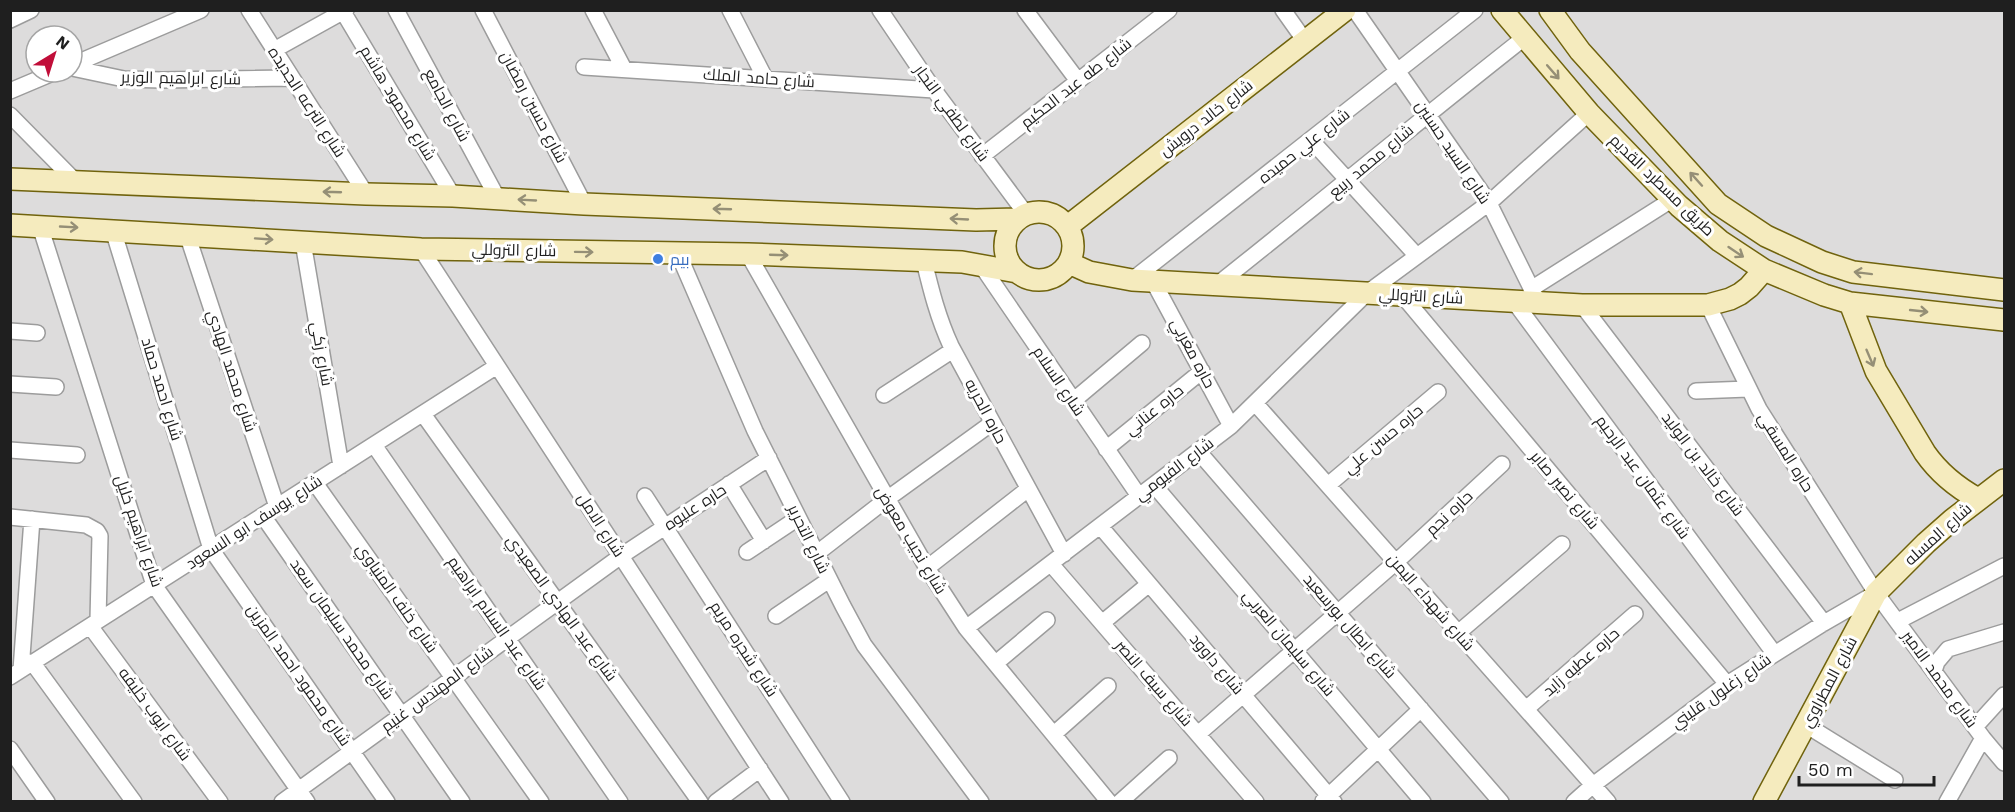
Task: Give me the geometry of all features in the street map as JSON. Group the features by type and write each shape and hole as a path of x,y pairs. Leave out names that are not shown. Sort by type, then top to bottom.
{"street":[{"path":"10,20 31,10"},
{"path":"84,61 201,10"},
{"name":"شارع الترعه الجديده","path":"249,10 366,194"},
{"name":"شارع الجامع","path":"396,10 498,199"},
{"name":"شارع حسين رمضان","path":"483,10 584,204"},
{"path":"593,10 624,69"},
{"path":"730,10 765,78"},
{"name":"شارع لطفي النجار","path":"880,10 982,156 1021,217"},
{"path":"1025,10 1078,81"},
{"path":"1283,10 1305,41"},
{"name":"شارع خالد درويش","path":"1068,226 1345,10"},
{"name":"شارع السيد حسنين","path":"1354,10 1489,203 1535,296"},
{"name":"شارع علي حميده","path":"1143,281 1311,140 1475,10"},
{"name":"طريق مسطرد القديم","path":"1502,10 1589,113 1672,200 1720,241 1764,270 1804,288 1850,303 2004,320"},
{"name":"طريق مسطرد القديم","path":"1550,10 1580,51 1718,204 1766,236 1822,262 1852,272 2004,290"},
{"path":"274,50 344,11"},
{"name":"شارع محمود هاشم","path":"344,11 453,196"},
{"name":"شارع طه عبد الحكيم","path":"982,156 1161,13"},
{"name":"شارع محمد ربيع","path":"1218,284 1524,38"},
{"name":"شارع حامد الملك","path":"584,67 934,90"},
{"name":"شارع ابراهيم الوزير","path":"84,69 124,79 291,78"},
{"path":"10,91 27,84"},
{"name":"شارع الفيومي","path":"966,628 1231,426 1366,294 1489,203 1589,113"},
{"path":"10,115 76,182"},
{"path":"1311,140 1417,256"},
{"path":"10,178 976,220 1021,217 1037,211 1059,218 1068,226 1072,235 1074,245 1069,264 1054,277 1035,280 1017,272 1010,264 1005,245 1006,236 1011,226 1021,217"},
{"path":"1535,296 1672,200"},
{"name":"شارع التروللي","path":"10,225 421,249 748,254 924,261 981,265 1017,272"},
{"name":"شارع ابراهيم خليل","path":"40,226 154,585 302,796"},
{"name":"شارع احمد حماد","path":"113,230 211,549"},
{"name":"شارع محمد الهادي","path":"187,234 277,507"},
{"name":"شارع زكي","path":"303,242 341,466"},
{"name":"شارع الامل","path":"421,249 780,801"},
{"name":"شارع التحرير","path":"678,253 755,431 864,645 981,801"},
{"name":"شارع نجيب معوض","path":"748,254 927,568 966,628 1109,801"},
{"name":"حاره الحريه","path":"924,261 942,326 953,350 1064,554"},
{"name":"شارع التروللي","path":"1069,264 1089,272 1143,281 1403,296 1513,300 1535,296 1582,305 1708,305 1740,294 1764,270"},
{"name":"شارع السلام","path":"981,265 1139,496"},
{"name":"حاره مغربي","path":"1143,281 1202,371 1231,426"},
{"name":"شارع نصير صابر","path":"1403,296 1727,684"},
{"name":"شارع عثمان عبد الرحيم","path":"1513,300 1774,653"},
{"path":"1850,303 1876,371 1924,453 1951,482 1978,499"},
{"name":"شارع خالد بن الوليد","path":"1582,305 1824,623"},
{"name":"حاره المسقي","path":"1708,305 1748,389 1876,593"},
{"path":"10,332 37,333"},
{"path":"1073,401 1142,344"},
{"path":"884,395 953,350"},
{"name":"شارع يوسف ابو السعود","path":"21,670 497,366"},
{"name":"حاره عناني","path":"1106,449 1202,371"},
{"path":"10,384 56,387"},
{"path":"1695,391 1748,389"},
{"name":"حاره حسن علي","path":"1328,485 1438,392"},
{"name":"شارع شهداء اليمن","path":"1255,403 1608,801"},
{"name":"شارع عبد الهادي الصعيدي","path":"423,414 700,801"},
{"path":"816,554 992,423"},
{"name":"شارع عبد السلام ابراهيم","path":"374,445 620,801"},
{"path":"10,450 77,455"},
{"name":"شارع ابطال بورسعيد","path":"1198,451 1501,801"},
{"name":"حاره عليوه","path":"621,556 769,458"},
{"name":"حاره نجم","path":"1198,734 1396,562 1502,464"},
{"name":"شارع المسله","path":"1876,593 1926,543 2004,480"},
{"name":"شارع خلف المنياوي","path":"315,483 541,801"},
{"path":"729,484 764,541"},
{"name":"شارع سليمان العربي","path":"1154,485 1423,801"},
{"path":"927,568 1028,489"},
{"name":"شارع شجره مريم","path":"645,496 842,801"},
{"name":"شارع محمد سليمان سعد","path":"262,516 462,801"},
{"path":"10,517 86,525 97,531 100,536 94,623"},
{"path":"747,552 798,518"},
{"path":"32,519 21,670 134,801"},
{"name":"شارع داوود","path":"1100,526 1244,695 1328,799"},
{"path":"1458,633 1562,544"},
{"name":"شارع محمود احمد المزين","path":"211,549 387,801"},
{"name":"شارع المهندس غنيم","path":"282,801 302,796 352,751 621,556"},
{"name":"شارع سيف النصر","path":"1051,564 1256,801"},
{"path":"1898,621 2004,566"},
{"path":"777,616 829,580"},
{"path":"1102,623 1149,584"},
{"name":"شارع زغلول قليني","path":"1575,801 1727,684 1774,653 1876,593"},
{"name":"شارع محمد الامير","path":"1876,593 2004,763"},
{"name":"شارع المطراوي","path":"1764,801 1876,593"},
{"name":"حاره عطيه زايد","path":"1526,710 1635,614"},
{"path":"996,663 1047,620"},
{"name":"شارع ايوب خليفه","path":"94,623 220,801"},
{"path":"1934,671 1941,655 1948,649 2004,632"},
{"path":"1054,734 1108,686"},
{"path":"1947,801 1979,732 2004,695"},
{"path":"1328,799 1421,709"},
{"path":"1806,725 1895,780"},
{"path":"10,749 48,801"},
{"path":"1120,801 1169,758"},
{"path":"716,801 760,769"}],"shaded area":[{"path":"10,11 2004,11 2004,801 11,801"}],"place":[{"name":"بيم","path":"658,259"}]}
